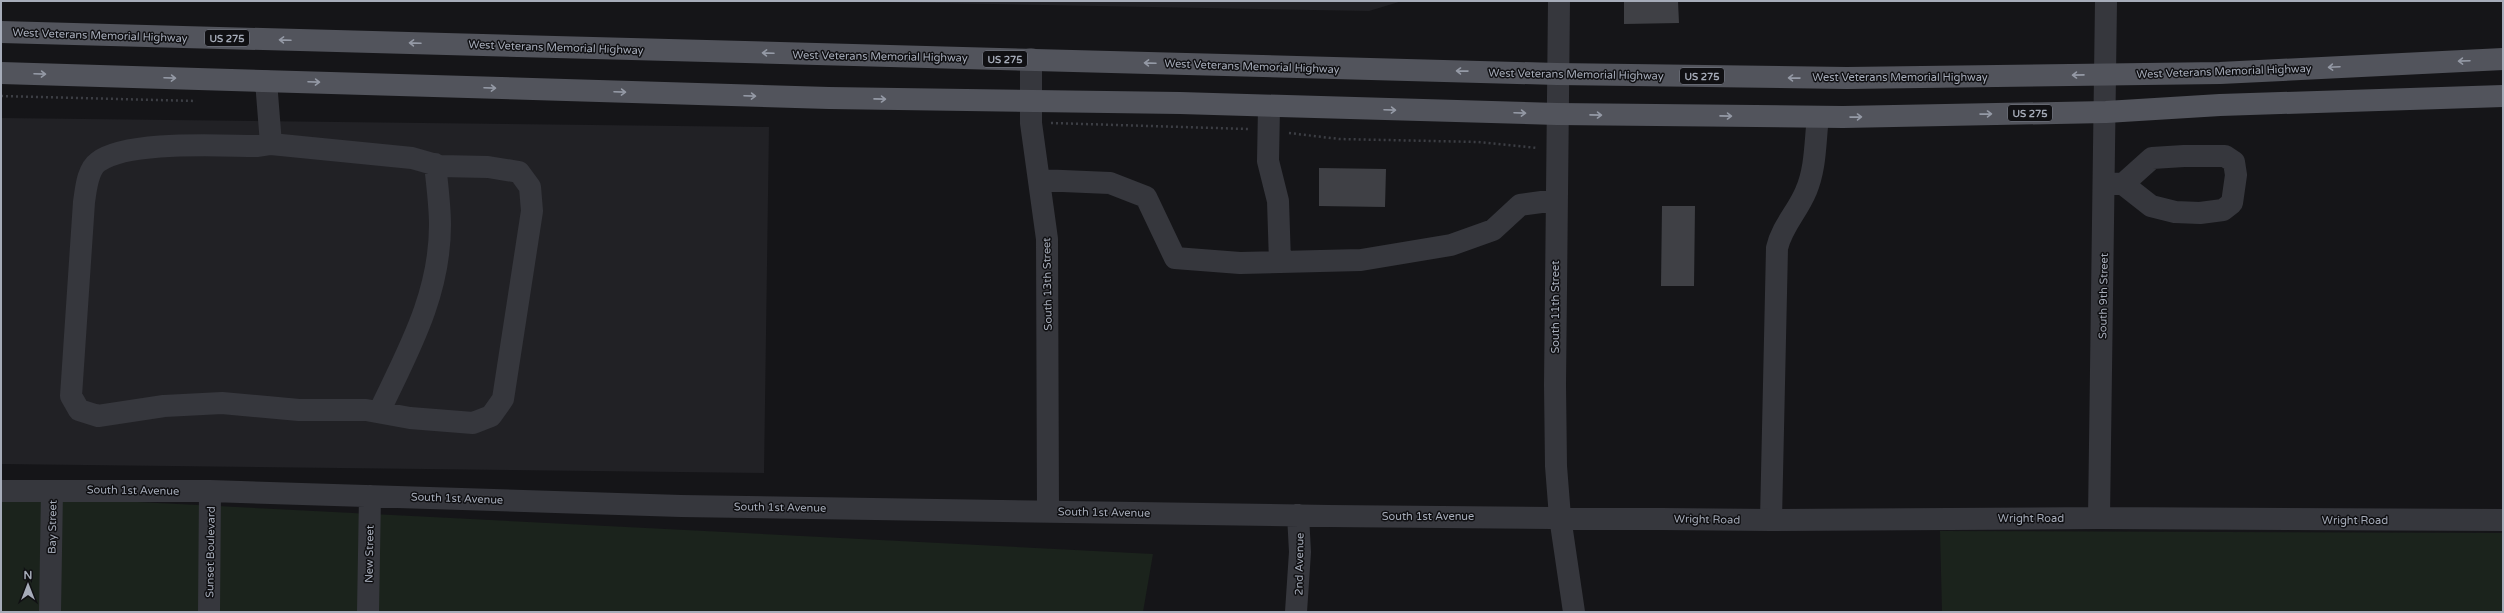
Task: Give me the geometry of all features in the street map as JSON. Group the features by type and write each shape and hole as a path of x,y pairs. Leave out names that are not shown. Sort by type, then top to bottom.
{"main road":[{"name":"West Veterans Memorial Highway","path":"1,32 1557,74 1847,78 2220,73 2503,59"},
{"name":"US 275","path":"1,73 813,98 1030,100 1557,114 1818,117 2106,112 2220,105 2503,96"}],"street":[{"name":"South 11th Street","path":"1558,1 1555,385 1560,517 1574,612"},
{"name":"South 9th Street","path":"2099,518 2114,183 2106,112 2106,1"},
{"name":"South 13th Street","path":"1032,59 1030,100 1031,123 1047,239 1048,511"},
{"path":"266,81 271,144"},
{"path":"1269,106 1268,161 1278,200 1280,262"},
{"path":"1771,520 1777,248 1779,237 1806,191 1812,170 1818,117"},
{"path":"271,144 412,158 435,164 488,167 519,172 530,187 532,211 503,399 491,416 473,423 410,418 366,410 299,410 222,403 197,403 98,416 79,410 71,396 84,202 90,174 97,162 126,151 163,146 258,146 271,144"},
{"path":"2225,156 2234,162 2236,175 2232,203 2222,210 2200,213 2175,212 2151,206 2114,183 2152,158 2225,156"},
{"path":"379,412 423,319 436,270 440,225 435,164"},
{"path":"1039,180 1110,183 1146,197 1175,258 1240,263 1361,260 1451,245 1493,230 1520,205 1556,200"},
{"name":"South 1st Avenue","path":"1,491 210,491 681,506 1298,515 1560,517"},
{"name":"Bay Street","path":"50,612 52,491"},
{"name":"Sunset Boulevard","path":"209,612 210,491"},
{"name":"New Street","path":"368,612 370,496"},
{"name":"2nd Avenue","path":"1296,612 1300,552 1298,515"},
{"name":"Wright Road","path":"1560,517 1771,520 2099,518 2503,520"}],"path":[{"path":"1,96 203,101"},
{"path":"1031,123 1268,131 1339,139 1478,142 1556,149"}],"shaded area":[{"path":"828,1 1402,1 1369,11"},
{"path":"1,118 769,127 764,473 1,464"},
{"path":"1,495 1153,554 1143,612 1,612"},
{"path":"1940,531 2503,533 2503,612 1942,612"}],"building":[{"path":"1624,1 1678,1 1679,23 1624,24"},
{"path":"1319,168 1386,169 1385,207 1319,206"},
{"path":"1662,206 1695,206 1694,286 1661,286"}]}
